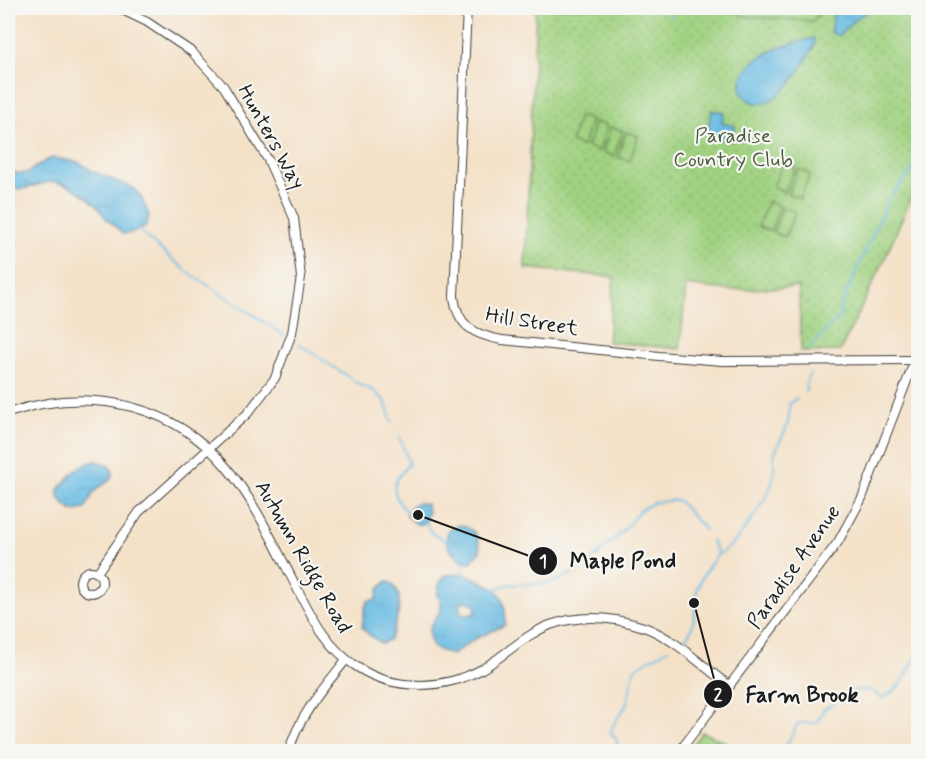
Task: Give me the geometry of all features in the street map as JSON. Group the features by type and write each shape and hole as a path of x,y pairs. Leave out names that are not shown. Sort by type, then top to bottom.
{"street":[{"name":"Hunters Way","path":"97,573 139,512 248,413 275,378 292,333 301,277 294,218 267,160 224,87 192,52 147,22 118,8"},
{"name":"Hill Street","path":"467,8 454,296 459,317 467,326 486,337 502,340 686,359 760,361 918,357"},
{"name":"Paradise Avenue","path":"679,752 822,566 848,525 874,468 918,357"},
{"name":"Autumn Ridge Road","path":"8,413 66,400 106,402 143,410 160,417 208,449 230,469 240,483 315,621 331,645 346,660 373,675 415,685 445,683 483,668 529,635 550,625 601,618 628,622 666,637 730,686"},
{"path":"289,752 313,702 346,660"}],"green space":[{"name":"Paradise Country Club","path":"536,8 918,8 918,181 882,265 840,351 801,352 799,287 727,290 686,285 680,349 608,342 614,277 525,268"},
{"path":"740,8 820,8 820,12 813,21 740,16"},
{"path":"579,116 591,120 583,146 571,142"},
{"path":"595,122 607,126 599,151 587,147"},
{"path":"611,127 623,131 614,156 603,152"},
{"path":"626,132 638,136 630,161 618,157"},
{"path":"783,162 795,167 785,192 773,187"},
{"path":"798,169 810,174 800,198 788,194"},
{"path":"768,201 780,206 770,231 758,226"},
{"path":"783,207 795,212 785,237 773,232"},
{"path":"702,732 728,743 720,751 688,751"}],"water":[{"path":"835,8 874,8 858,17 838,36 830,32"},
{"path":"814,38 815,44 806,60 788,87 780,94 762,103 753,102 745,97 742,92 742,80 748,68 757,59 784,46"},
{"path":"712,110 724,112 722,123 735,126 732,141 706,135"},
{"path":"54,158 78,162 92,171 133,188 141,197 149,215 146,226 135,232 123,234 99,208 77,190 65,185 47,182 19,189 8,185 8,170 16,173 28,172"},
{"path":"96,461 108,465 113,472 112,476 94,492 85,509 74,511 68,508 59,498 58,491 79,468"},
{"path":"418,503 426,504 428,511 426,522 418,525 407,516 411,506"},
{"path":"460,525 473,531 479,542 480,552 471,562 457,557 448,546 448,533 452,528"},
{"path":"463,574 491,587 500,595 505,612 505,625 475,639 452,655 434,648 429,630 441,609 437,595 440,582 446,575","holes":["464,600 474,604 476,608 474,614 466,615 460,612 460,605"]},
{"path":"387,581 398,592 399,608 390,639 382,644 362,627 368,601 377,599 378,590"}],"waterway":[{"path":"665,8 672,17"},
{"path":"809,348 841,315 840,308 889,198 918,164"},
{"path":"139,229 189,273 284,335"},
{"path":"299,344 362,386 374,391 385,401 392,423"},
{"path":"805,392 811,373"},
{"path":"718,554 742,533 765,498 774,477 775,453 787,425 789,404 797,398"},
{"path":"399,437 409,463 397,479 395,493 408,513"},
{"path":"493,590 506,585 548,583 564,578 592,560 625,529 640,510 655,502 678,500 705,530"},
{"path":"425,521 431,533 448,542"},
{"path":"711,540 718,554"},
{"path":"683,641 693,623 699,583 718,554"},
{"path":"462,561 464,575"},
{"path":"617,752 617,740 611,733 627,702 635,668 668,649"},
{"path":"783,752 798,723 817,723 824,709 855,690 871,690 882,698 901,684 918,655"}],"place":[{"name":"Maple Pond","path":"418,515"},
{"name":"Farm Brook","path":"694,603"}]}
